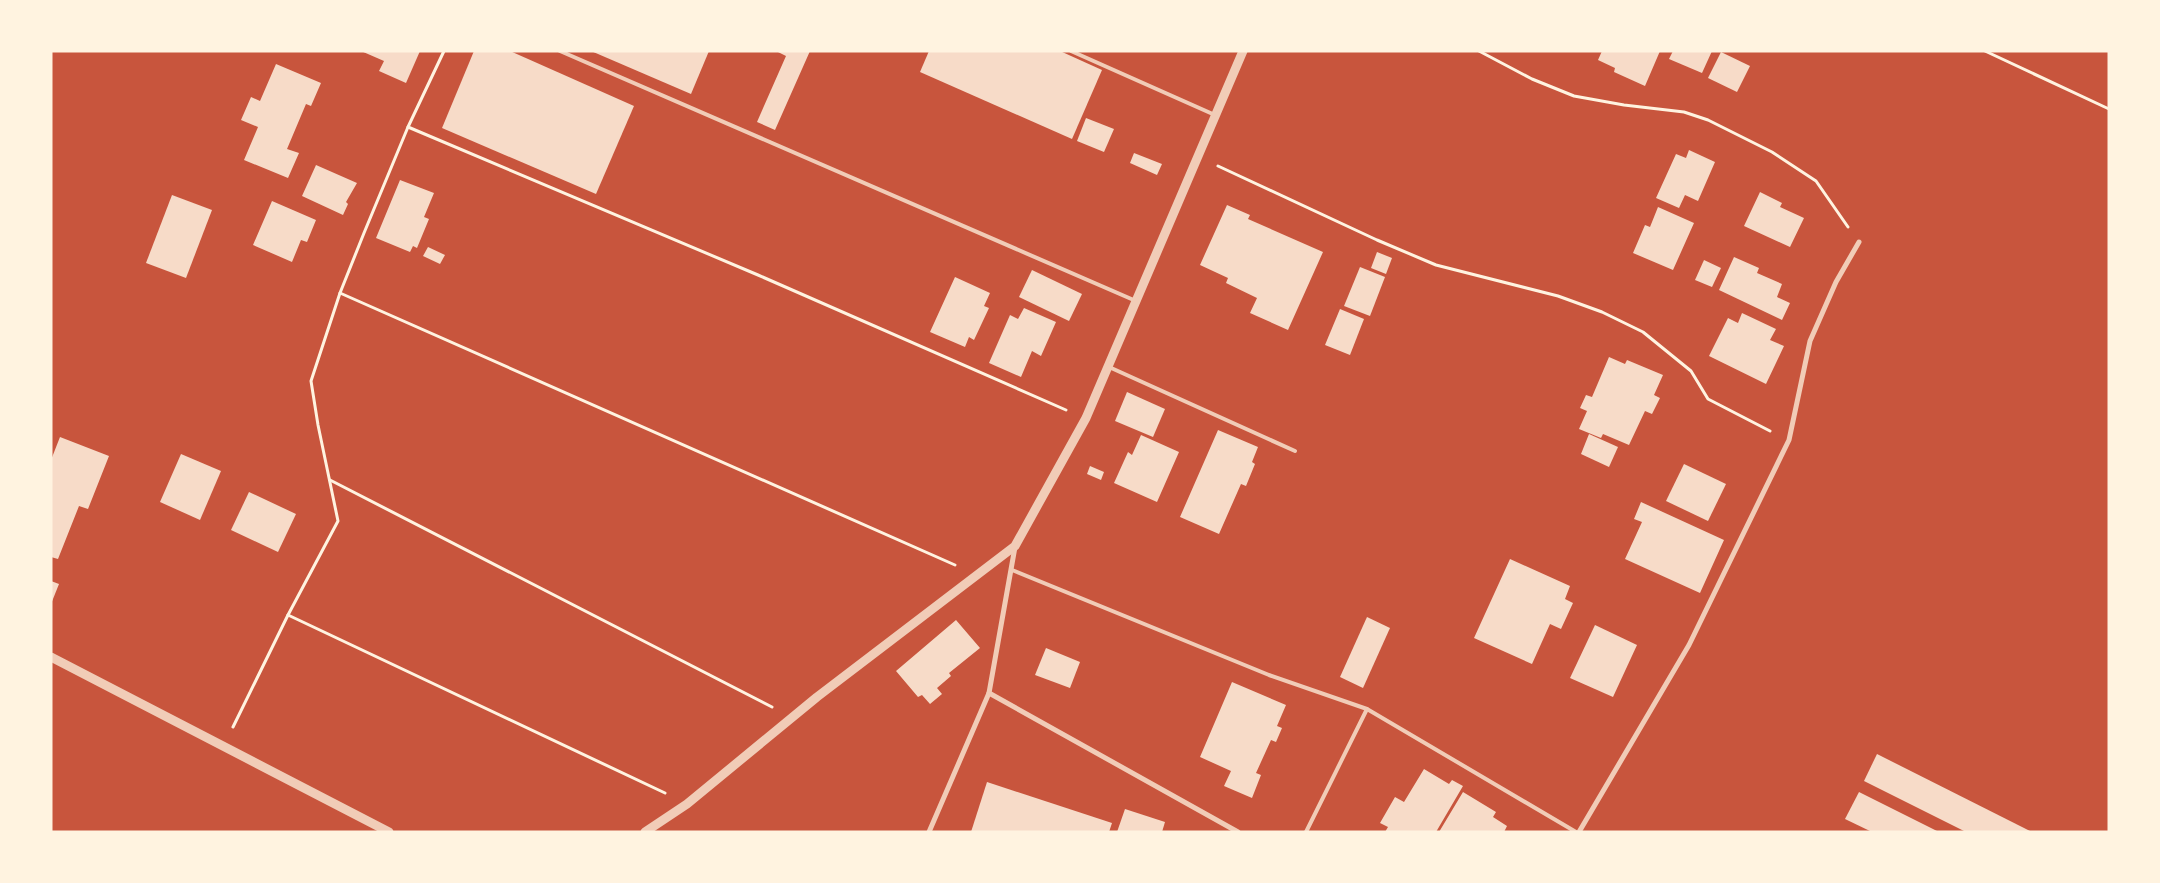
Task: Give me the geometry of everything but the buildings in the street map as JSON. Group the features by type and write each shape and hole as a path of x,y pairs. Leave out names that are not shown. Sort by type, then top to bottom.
{"street":[{"path":"929,832 989,693 1015,546 1086,418 1110,367 1243,51"},
{"path":"1578,832 1689,645 1788,440 1810,341 1836,282 1859,242"},
{"path":"645,832 687,804 793,717 976,574 1015,546"},
{"path":"51,657 388,832"},
{"path":"989,693 1238,832"}],"lane":[{"path":"560,51 1138,301"},
{"path":"1071,51 1215,115"},
{"path":"1110,367 1295,452"},
{"path":"1012,570 1269,675 1367,709 1578,832"},
{"path":"1306,832 1367,709"}],"path":[{"path":"224,746 288,616 338,521 311,381 340,293 408,127 444,51"},
{"path":"1479,51 1532,79 1574,96 1624,105 1684,112 1716,124 1772,152 1816,181 1859,242"},
{"path":"1985,51 2109,109"},
{"path":"408,127 758,275 1086,418"},
{"path":"1198,156 1377,240 1436,265 1558,296 1602,312 1642,332 1690,371 1708,398 1730,412 1788,440"},
{"path":"340,293 976,574"},
{"path":"330,480 793,717"},
{"path":"288,616 687,804"}]}
